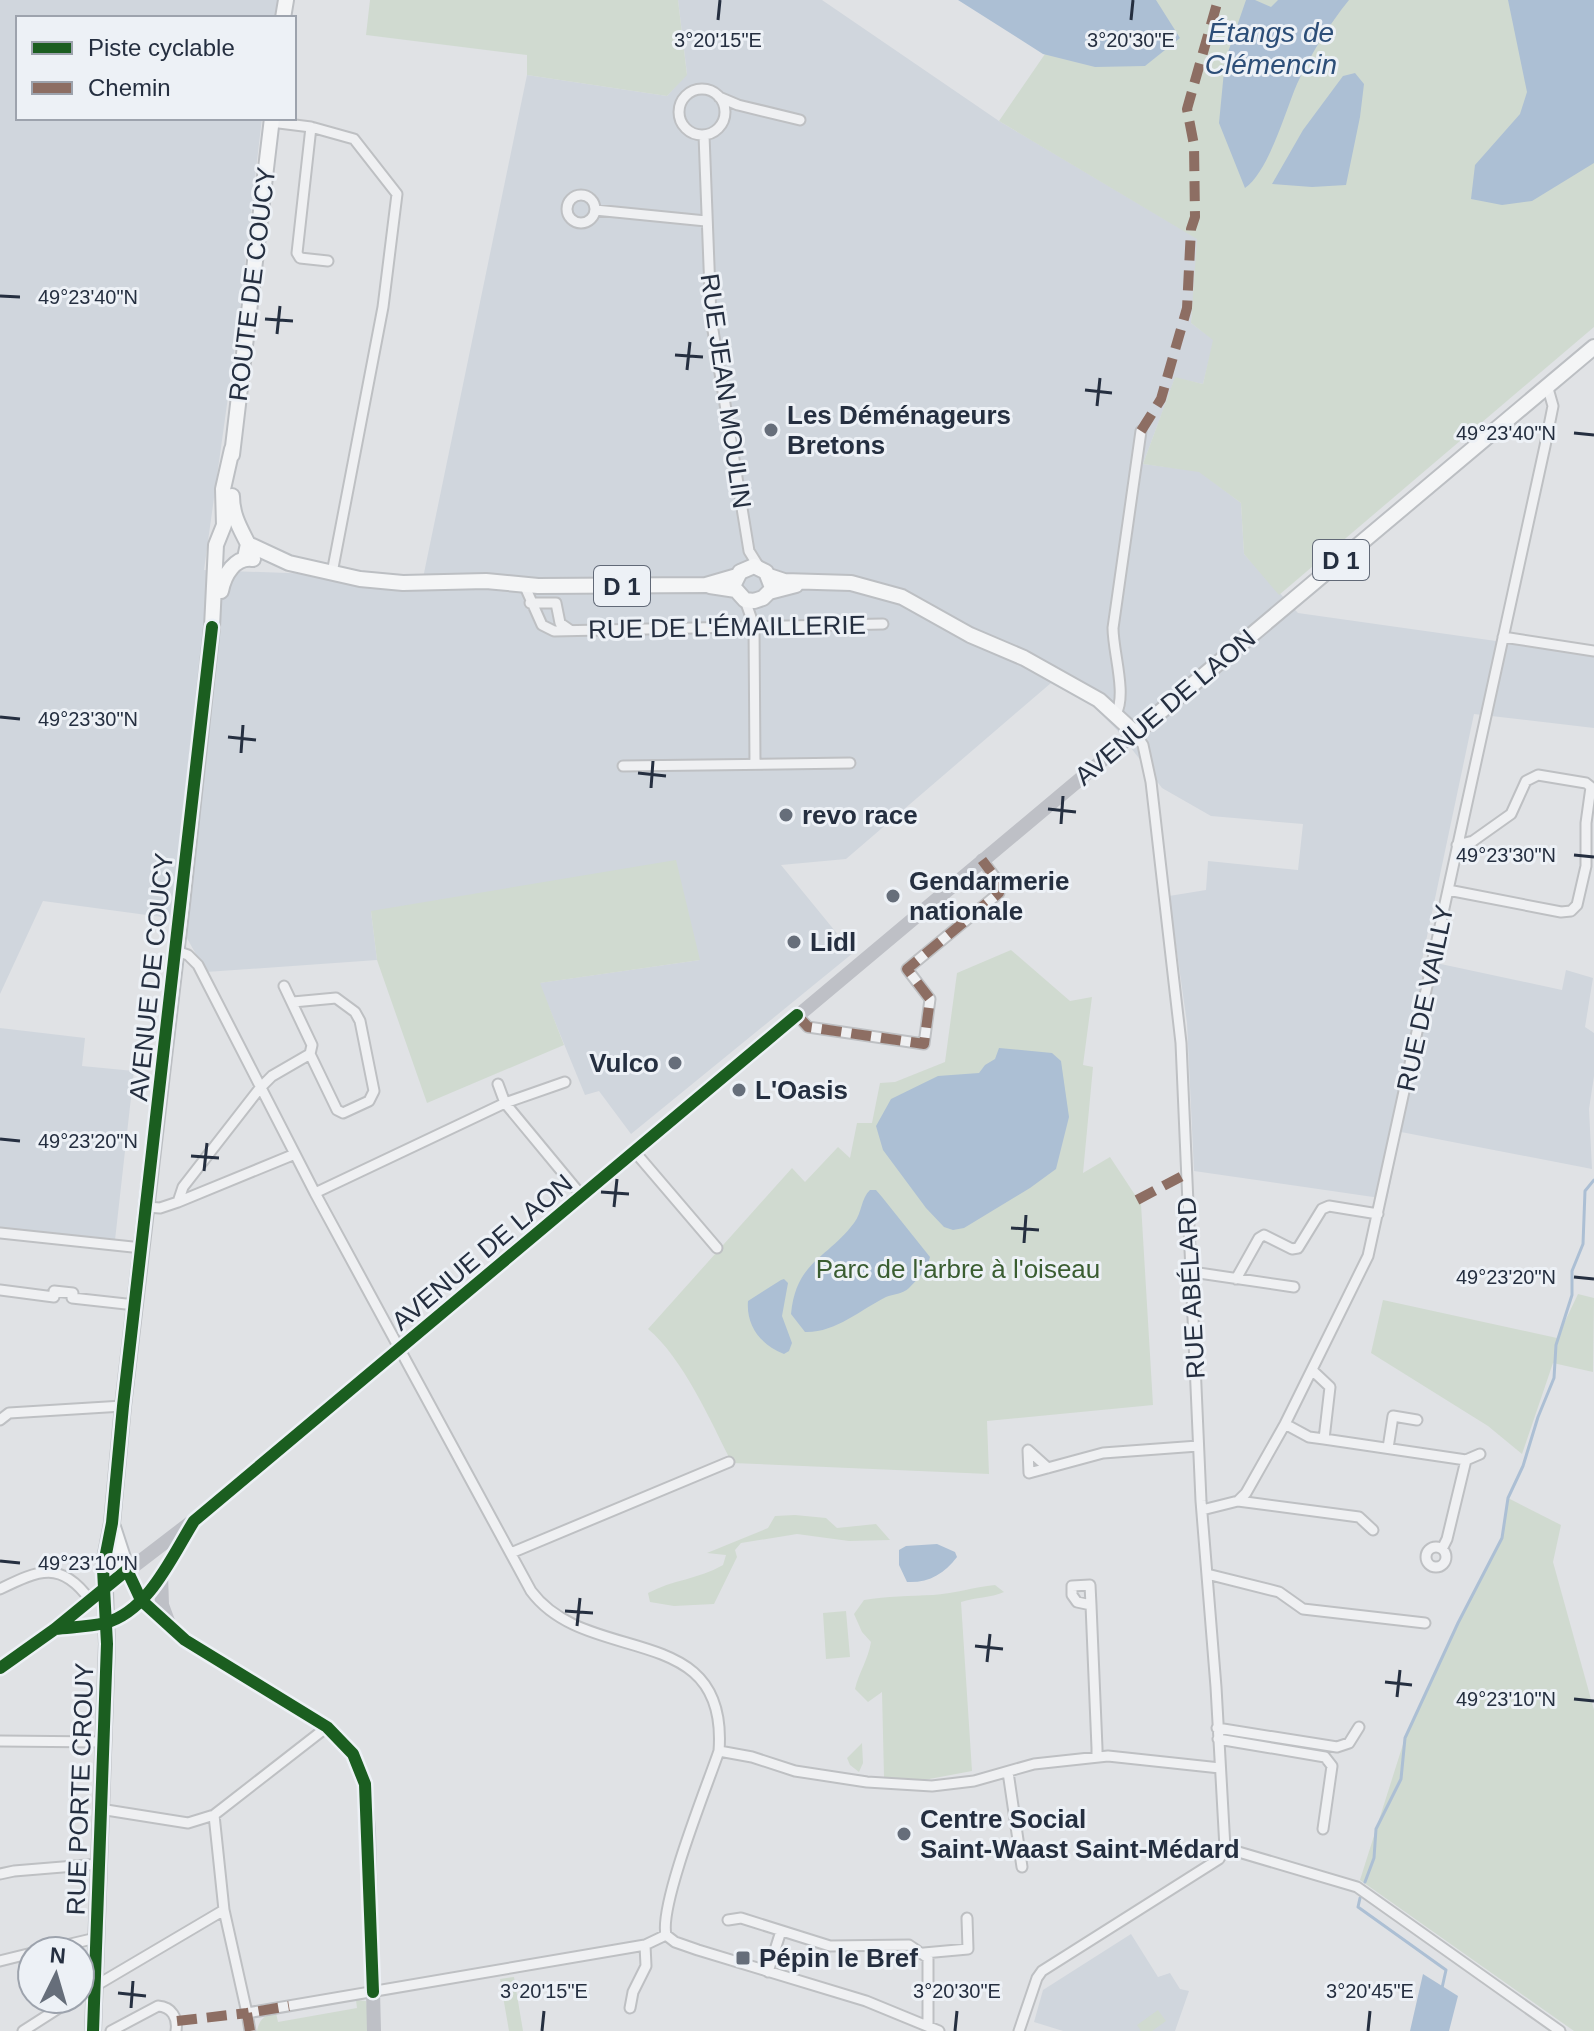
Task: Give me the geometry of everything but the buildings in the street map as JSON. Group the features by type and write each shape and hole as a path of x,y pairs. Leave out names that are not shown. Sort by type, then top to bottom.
{"main road":[{"name":"ROUTE DE COUCY","path":"217,555 216,545 224,525 223,489 232,449 271,120"},
{"name":"D 1","path":"1547,385 1594,347"},
{"name":"AVENUE DE LAON","path":"194,1521 1547,385"},
{"name":"ROUTE DE COUCY","path":"232,449 232,508 242,550"},
{"path":"217,555 225,562 242,550 231,532 221,537"},
{"name":"D 1","path":"242,550 332,573 383,582 429,585 486,581 531,593 706,585 748,580 834,581 867,586 902,597 970,635 1024,658 1099,700 1135,733"},
{"name":"AVENUE DE COUCY","path":"212,627 222,585 242,550"},
{"name":"AVENUE DE COUCY","path":"104,1589 104,1564 112,1523 212,627 217,555"},
{"path":"748,580 766,595 754,601 748,580"},
{"name":"D 1","path":"766,595 785,586 834,587 921,609"},
{"path":"0,1668 194,1521"},
{"path":"55,1629 106,1623 124,1614 141,1600 161,1574 194,1521"},
{"path":"112,1523 127,1570 141,1600 185,1640 327,1727 353,1754 365,1784 374,2031"},
{"path":"120,1548 147,1555"},
{"path":"161,1574 162,1605 170,1625"},
{"name":"RUE PORTE CROUY","path":"96,1938 107,1644 104,1589"}],"street":[{"path":"719,97 725,112 721,125 711,133 690,132 680,121 681,100 692,90 699,89 713,92 738,105 800,120"},
{"path":"725,112 738,105"},
{"path":"271,120 354,139 397,194 378,333 332,573"},
{"path":"311,127 297,253 300,258 328,261"},
{"name":"RUE JEAN MOULIN","path":"704,135 711,318 749,551 748,580 754,623"},
{"path":"595,210 706,221"},
{"name":"RUE DE VAILLY","path":"1238,1501 1246,1493 1285,1424 1363,1270 1378,1214 1553,406 1547,385"},
{"path":"1116,714 1121,697 1113,628 1141,431"},
{"name":"RUE DE L'ÉMAILLERIE","path":"531,593 542,625 548,630 754,623 883,624"},
{"name":"RUE DE L'ÉMAILLERIE","path":"531,593 556,603 561,626 570,630"},
{"path":"755,764 754,623 766,595"},
{"path":"1503,637 1594,651"},
{"name":"RUE ABÉLARD","path":"1135,733 1143,745 1151,782 1181,1043 1198,1446 1225,1848"},
{"path":"623,766 850,763"},
{"path":"1448,890 1561,912 1571,911 1577,905 1586,866 1586,823 1591,787 1586,783 1538,775 1526,781 1511,814 1473,841 1457,845"},
{"path":"797,1015 808,1027 924,1044 930,999 907,969 999,893 1000,884 982,860"},
{"path":"176,951 188,955 198,965 315,1193 542,1605 575,1627 670,1656 688,1667 703,1682 714,1700 720,1735 719,1751 677,1873 665,1916 666,1935 675,1942 866,2001 939,2031"},
{"path":"284,986 312,1045 310,1054 337,1110 343,1113 369,1101 374,1091 360,1021 355,1012 336,998 293,1002"},
{"path":"178,1202 183,1187 260,1088 272,1076 310,1054"},
{"path":"315,1193 505,1103 565,1082"},
{"path":"498,1084 505,1103 582,1196"},
{"path":"635,1152 717,1248"},
{"path":"147,1207 160,1208 178,1202 295,1154"},
{"path":"1236,1279 1259,1238 1264,1235 1292,1249 1298,1248 1322,1209 1329,1206 1378,1214"},
{"path":"0,1233 142,1248"},
{"path":"1192,1272 1294,1287"},
{"path":"0,1290 54,1297 54,1291 73,1293 72,1298 135,1305"},
{"path":"1312,1370 1330,1387 1324,1439"},
{"path":"0,1420 9,1413 123,1406"},
{"path":"1388,1448 1393,1416 1417,1420"},
{"path":"1285,1424 1309,1437 1466,1460 1480,1454"},
{"path":"1048,1468 1103,1453 1198,1446"},
{"path":"1442,1549 1466,1460"},
{"path":"511,1553 729,1462"},
{"path":"1202,1510 1238,1501 1359,1517 1373,1530"},
{"path":"0,1589 32,1573 59,1573 78,1583 90,1600"},
{"path":"1207,1574 1279,1592 1303,1609 1425,1623"},
{"path":"1091,1605 1097,1757"},
{"path":"100,1809 188,1823 214,1815 327,1727"},
{"path":"1218,1733 1337,1747 1349,1743 1359,1727"},
{"path":"1218,1733 1325,1757 1332,1766 1323,1829"},
{"path":"0,1741 103,1742"},
{"path":"719,1751 752,1757 795,1771 932,1786 974,1781 1034,1764 1097,1757 1120,1756 1220,1768"},
{"path":"1008,1772 1022,1867"},
{"path":"214,1815 224,1910 250,2031"},
{"path":"1019,2031 1042,1971 1219,1859 1225,1848 1357,1887 1560,2031"},
{"path":"0,1874 99,1864"},
{"path":"96,1984 224,1910"},
{"path":"728,1920 741,1918 830,1946 909,1945 928,1958 928,2026"},
{"path":"924,1953 968,1949 967,1918"},
{"path":"768,1972 781,1931"},
{"path":"247,2013 648,1944 666,1935"},
{"path":"630,2008 633,1992 646,1966 648,1944"},
{"path":"111,2031 158,2006 164,2006 177,2021 176,2031"},
{"path":"23,2031 48,2015"}],"shaded area":[{"path":"0,0 279,0 276,16 16,16 16,120 262,120 238,325 204,570 423,578 527,75 667,96 687,74 678,0 822,0 999,121 1198,239 1191,323 1214,340 1203,384 1175,378 1143,464 1199,471 1241,503 1244,554 1298,613 1594,655 1594,728 1474,714 1422,960 1562,990 1566,970 1593,978 1585,1027 1594,1033 1594,1076 1589,1109 1592,1169 1401,1132 1387,1199 1194,1171 1187,1023 1169,896 1206,890 1208,861 1298,870 1303,824 1211,816 1162,788 1117,730 1093,706 1051,683 846,859 781,865 853,953 631,1134 599,1091 585,1095 539,983 700,960 371,911 377,960 206,972 184,933 169,918 43,901 0,994"},
{"path":"0,1028 85,1038 82,1066 134,1071 115,1240 0,1232"},
{"path":"1131,1934 1158,1977 1170,1973 1180,1989 1189,1991 1175,2031 1063,2031 1034,2022 1043,1990"}],"green space":[{"path":"370,0 678,0 687,75 667,96 527,75 527,55 366,35"},
{"path":"1082,0 1594,0 1594,327 1279,595 1244,554 1241,503 1199,472 1143,464 1175,377 1203,384 1213,340 1191,323 1197,239 999,121"},
{"path":"676,860 700,960 540,983 564,1045 427,1103 377,960 371,911"},
{"name":"Parc de l'arbre à l'oiseau","path":"1011,950 1070,1001 1092,997 1083,1065 1093,1067 1083,1173 1110,1157 1141,1204 1153,1405 987,1421 989,1474 732,1463 684,1373 661,1341 648,1329 792,1168 805,1182 838,1147 850,1158 857,1123 872,1123 880,1083 895,1082 945,1062 957,973"},
{"path":"1578,1294 1594,1298 1593,1372 1553,1363 1522,1454 1488,1426 1371,1353 1383,1300 1557,1338"},
{"path":"1508,1498 1561,1525 1553,1562 1594,1710 1594,2031 1574,2031 1360,1880 1405,1738 1458,1623 1502,1538"},
{"path":"775,1516 826,1518 837,1528 876,1524 890,1540 849,1541 797,1534 741,1543 735,1550 737,1557 714,1604 674,1606 650,1602 648,1593 723,1565 726,1555 707,1553 768,1528"},
{"path":"995,1585 1004,1592 961,1602 972,1771 924,1780 884,1777 882,1692 868,1702 855,1689 871,1642 862,1632 854,1614 864,1600 940,1594"},
{"path":"846,1611 850,1657 826,1659 823,1613"},
{"path":"862,1743 863,1763 859,1772 847,1758"},
{"path":"514,1977 523,2031 509,2031 500,1979"},
{"path":"356,2000 366,2001 371,2031 257,2031 261,2020 272,2014 276,2013 278,2022 357,2008"},
{"path":"1158,2010 1166,2021 1152,2031 1141,2031 1137,2025"}],"water":[{"name":"Étangs de Clémencin","path":"958,0 1156,0 1180,38 1145,66 1095,67 1043,54"},
{"name":"Étangs de Clémencin","path":"1246,0 1255,0 1271,7 1278,0 1349,0 1308,62 1262,169 1245,188 1219,123 1225,61"},
{"path":"1508,0 1594,0 1594,163 1532,201 1502,205 1471,199 1475,165 1520,114 1527,92"},
{"path":"1355,73 1364,84 1346,185 1312,187 1272,184 1303,130 1343,76"},
{"path":"999,1048 1052,1053 1061,1061 1069,1117 1056,1169 964,1228 953,1230 944,1227 926,1208 883,1150 876,1126 891,1099 938,1076 979,1073 995,1059"},
{"path":"870,1190 876,1190 930,1257 927,1265 904,1292 886,1297 837,1325 805,1332 791,1314 799,1282 814,1262 854,1223"},
{"path":"781,1280 788,1283 782,1316 792,1343 784,1354 757,1334 748,1310 748,1301"},
{"path":"937,1544 955,1552 957,1557 935,1576 907,1582 899,1565 899,1550 906,1546"},
{"path":"1423,1974 1458,1996 1449,2031 1410,2031"}],"waterway":[{"path":"1365,1882 1374,1858 1376,1829 1401,1779 1405,1738 1458,1623 1502,1538 1508,1498 1523,1466 1554,1378 1556,1345 1572,1295 1572,1271 1583,1244 1585,1191 1594,1180"},
{"path":"1360,1898 1358,1907 1446,1970 1442,1988"}],"marked path":[{"path":"1141,431 1161,399 1187,308 1191,229 1195,217 1194,145 1187,109 1218,0"},
{"path":"797,1015 808,1027 924,1044 930,999 907,969 999,893 1000,884 982,860"},
{"path":"1137,1200 1186,1174"},
{"path":"250,2031 247,2013 289,2006"},
{"path":"177,2021 247,2013"}],"cycle path":[{"path":"93,2031 107,1644 103,1569 112,1523 212,627"},
{"path":"55,1629 105,1623 121,1617 134,1607 158,1581 194,1521 797,1015"},
{"path":"0,1668 55,1629 127,1570 141,1600 185,1640 327,1727 353,1754 365,1784 373,1992"}],"place":[{"name":"Les Déménageurs Bretons","path":"771,430"},
{"name":"revo race","path":"786,815"},
{"name":"Gendarmerie nationale","path":"893,896"},
{"name":"Lidl","path":"794,942"},
{"name":"Vulco","path":"675,1063"},
{"name":"L'Oasis","path":"739,1090"},
{"name":"Centre Social Saint-Waast Saint-Médard","path":"904,1834"},
{"name":"Pépin le Bref","path":"743,1958"}]}
